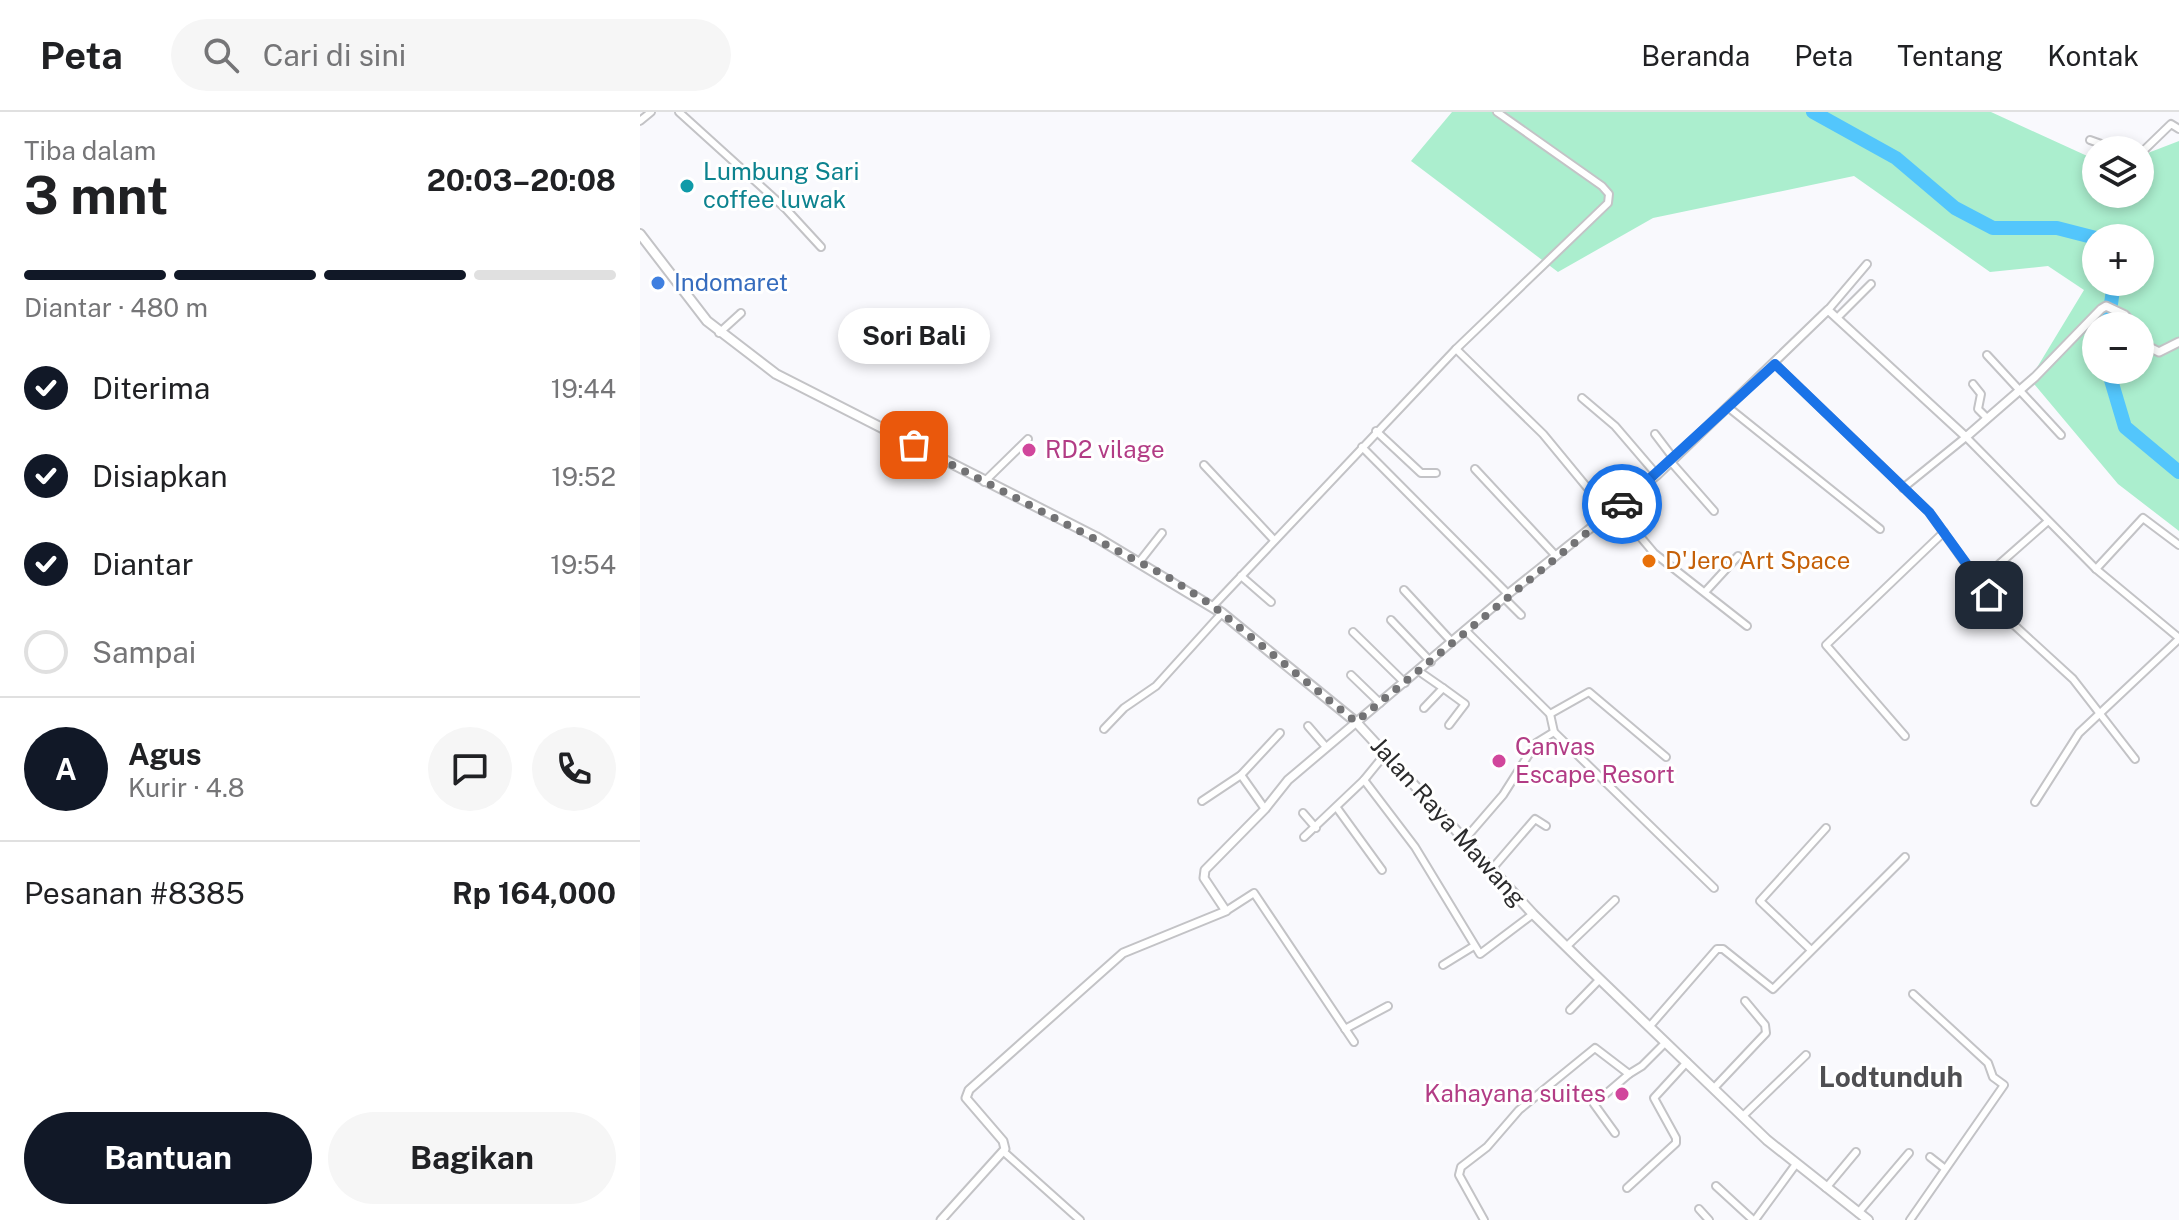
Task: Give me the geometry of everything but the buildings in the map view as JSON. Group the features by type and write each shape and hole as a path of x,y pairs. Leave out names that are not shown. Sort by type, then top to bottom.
{"main road":[{"name":"Jalan Raya Mawang","path":"640,234 688,299 719,333 784,378 1140,561 1222,613 1356,722 1566,947 1796,1164 1868,1220"}],"street":[{"path":"640,121 651,112"},
{"path":"679,112 786,209 821,247"},
{"path":"1213,606 1376,431 1456,349 1543,269 1609,200 1609,194 1602,186 1497,112"},
{"path":"2154,140 2171,124 2179,129"},
{"path":"1226,911 1204,878 1205,870 1265,809 1288,780 1420,672 1451,641 1673,461 1775,364 1828,310 1867,264"},
{"path":"1839,316 1858,301 1871,284"},
{"path":"2100,312 2106,306 2119,312"},
{"path":"1828,310 1839,316 1966,437 2096,569 2179,639 2101,711 2059,761 2035,802"},
{"path":"719,333 741,313"},
{"path":"1903,488 2021,389 2082,329"},
{"path":"2154,350 2159,352 2179,342"},
{"path":"1456,349 1543,434 1654,553 1747,626"},
{"path":"1987,355 2061,435"},
{"path":"1775,364 1929,512 2001,613 2073,679 2101,711 2135,759"},
{"path":"1973,384 1981,394 1978,409 1987,418"},
{"path":"1582,398 1615,426 1657,475"},
{"path":"1729,408 1880,529"},
{"path":"1376,431 1421,473 1436,473"},
{"path":"1655,434 1714,511"},
{"path":"984,482 1028,439"},
{"path":"1362,447 1521,615"},
{"path":"1204,465 1274,540"},
{"path":"1475,469 1556,556"},
{"path":"2096,569 2143,518 2179,545"},
{"path":"1980,581 2047,522"},
{"path":"1905,736 1826,645 1944,532"},
{"path":"1140,561 1162,533"},
{"path":"1705,592 1738,556"},
{"path":"1241,576 1271,602"},
{"path":"1404,590 1451,641"},
{"path":"1104,729 1156,686 1222,613"},
{"path":"1391,620 1431,662"},
{"path":"1465,630 1550,714 1554,732 1714,888"},
{"path":"1353,632 1405,683"},
{"path":"1420,672 1465,704 1449,725"},
{"path":"1351,675 1380,703"},
{"path":"1424,708 1443,688"},
{"path":"1550,714 1589,692 1666,757"},
{"path":"1308,726 1326,747"},
{"path":"1465,839 1503,795 1536,743 1554,732"},
{"path":"1202,801 1241,775 1280,733"},
{"path":"1304,837 1337,808 1386,753"},
{"path":"1241,775 1265,809"},
{"path":"1364,780 1415,847 1474,946 1484,955 1533,914"},
{"path":"1337,808 1382,870"},
{"path":"1303,813 1316,828"},
{"path":"1491,870 1535,819 1546,826"},
{"path":"1810,949 1760,901 1826,828"},
{"path":"1650,1026 1717,949 1723,949 1773,989 1905,857"},
{"path":"1080,1220 1004,1152 1003,1141 966,1098 969,1090 1123,953 1226,911 1254,893 1354,1042"},
{"path":"1566,947 1615,900"},
{"path":"1443,965 1474,946"},
{"path":"1570,1010 1600,979"},
{"path":"1910,1220 2004,1084 1993,1077 1988,1063 1913,994"},
{"path":"1715,1087 1766,1033 1765,1025 1745,1001"},
{"path":"1345,1029 1388,1006"},
{"path":"1615,1133 1594,1104 1642,1066 1666,1042"},
{"path":"1484,1220 1459,1175 1461,1167 1487,1147 1519,1110 1595,1048 1629,1074"},
{"path":"1744,1115 1806,1055"},
{"path":"1627,1188 1676,1143 1654,1098 1687,1062"},
{"path":"941,1220 1004,1152"},
{"path":"1826,1188 1856,1152"},
{"path":"1858,1213 1909,1153"},
{"path":"1930,1157 1944,1168"},
{"path":"1716,1186 1754,1220 1796,1164"},
{"path":"1699,1209 1709,1220"}],"green space":[{"path":"1452,112 1991,112 2082,154 2082,208 2154,208 2154,151 2179,141 2179,531 2118,484 2030,379 2082,293 2082,296 2154,296 2154,224 2082,224 2082,289 2048,266 1990,272 1854,176 1653,218 1558,272 1411,161"}],"waterway":[{"path":"1813,112 1896,158 1955,208 1993,228 2057,228 2082,234"},
{"path":"2110,312 2112,296"},
{"path":"2112,384 2125,427 2179,472"}],"way so far":[{"path":"914,445 1168,577 1213,606 1356,722 1420,672 1451,641 1508,594 1622,504"}],"place":[{"name":"Lumbung Sari coffee luwak","path":"687,186"},
{"name":"Indomaret","path":"658,283"},
{"name":"Sori Bali","path":"914,445"},
{"name":"RD2 vilage","path":"1029,450"},
{"name":"D'Jero Art Space","path":"1649,561"},
{"name":"Canvas Escape Resort","path":"1499,761"},
{"name":"Kahayana suites","path":"1622,1094"}],"district":[{"name":"Lodtunduh","path":"1891,1077"}],"route":[{"path":"1622,504 1775,364 1929,512 1989,595"}]}
